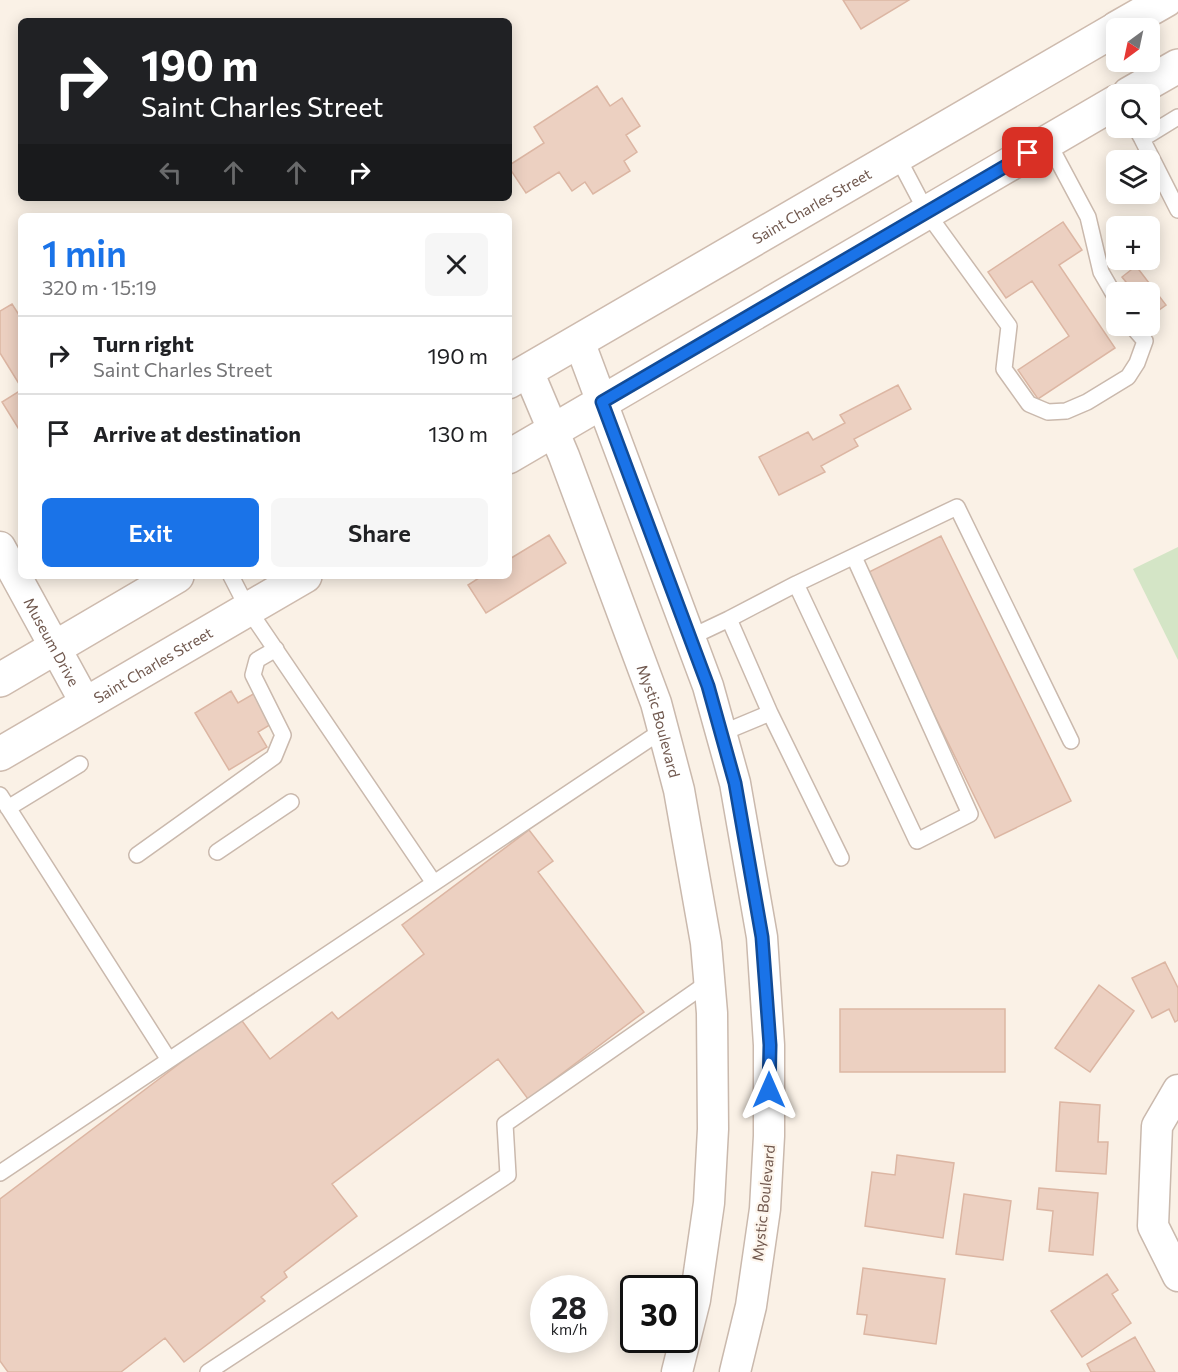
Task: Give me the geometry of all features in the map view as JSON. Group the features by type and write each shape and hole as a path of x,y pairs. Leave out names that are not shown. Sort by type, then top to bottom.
{"street":[{"name":"Saint Charles Street","path":"1136,18 1166,0"},
{"name":"Saint Charles Street","path":"518,377 1106,35"},
{"path":"1146,84 1178,66"},
{"path":"512,455 1106,108"},
{"name":"Mystic Boulevard","path":"579,341 691,637 722,733 735,783 762,937 770,1045 765,1209 751,1306 735,1372"},
{"name":"Mystic Boulevard","path":"518,377 554,431 656,703 679,790 706,943 712,1013 713,1129 709,1203 695,1300 677,1372"},
{"name":"Museum Drive","path":"0,547 86,704"},
{"path":"0,680 172,579"},
{"name":"Saint Charles Street","path":"0,754 300,579"},
{"path":"1178,1090 1157,1126 1153,1226 1178,1276"}],"lane":[{"path":"1160,124 1178,117"},
{"path":"1142,138 1178,210"},
{"path":"1048,142 1088,217 1101,272 1107,282"},
{"path":"897,156 927,213 1010,326 1004,369 1029,404 1048,412 1066,411 1087,402 1128,377 1137,363 1145,341 1141,336"},
{"path":"691,637 957,507 1071,741"},
{"path":"796,584 917,841 970,814 854,556"},
{"path":"233,579 248,609 434,883"},
{"path":"729,619 770,713 841,858"},
{"path":"137,855 274,757 283,735 252,675 257,660 276,648"},
{"path":"722,733 770,713"},
{"path":"0,1173 663,730"},
{"path":"80,764 4,802 169,1060"},
{"path":"217,852 291,802"},
{"path":"208,1372 508,1175 505,1124 710,982"}],"green space":[{"path":"1178,547 1178,660 1133,569"}],"building":[{"path":"843,0 909,0 861,29"},
{"path":"597,86 610,106 622,98 640,126 626,135 637,152 624,161 630,171 593,194 585,182 572,191 559,172 526,193 512,172 512,163 544,143 534,127"},
{"path":"1063,222 1082,250 1059,265 1115,348 1038,399 1018,370 1069,336 1032,281 1006,298 988,272"},
{"path":"1131,270 1139,270 1148,282 1126,282 1122,277"},
{"path":"1160,297 1166,305 1160,309"},
{"path":"12,304 18,313 18,382 0,353 0,311"},
{"path":"898,385 911,409 854,439 858,446 821,466 825,472 779,495 759,457 808,432 813,440 845,423 840,415"},
{"path":"18,392 18,428 2,402"},
{"path":"549,535 566,563 486,613 468,585 477,579 512,579 512,558"},
{"path":"941,536 1071,801 995,838 865,574"},
{"path":"231,691 238,703 255,693 273,723 258,732 267,747 229,770 195,713"},
{"path":"529,830 553,861 538,872 644,1012 528,1099 498,1059 332,1184 357,1216 284,1272 287,1277 261,1297 265,1301 184,1362 165,1338 121,1372 8,1372 0,1361 0,1199 240,1018 270,1059 332,1012 338,1019 424,954 402,925"},
{"path":"1165,962 1178,988 1178,1020 1175,1022 1169,1009 1152,1018 1132,978"},
{"path":"1099,985 1134,1011 1090,1072 1055,1048"},
{"path":"840,1009 1005,1009 1005,1072 840,1072"},
{"path":"1060,1102 1100,1105 1098,1142 1108,1142 1106,1174 1056,1171"},
{"path":"897,1155 954,1163 943,1238 865,1226 872,1172 895,1175"},
{"path":"1039,1188 1098,1193 1093,1255 1049,1251 1053,1211 1037,1209"},
{"path":"964,1194 1011,1201 1003,1260 956,1254"},
{"path":"863,1268 945,1279 936,1344 864,1334 867,1315 857,1314"},
{"path":"1107,1274 1118,1290 1112,1294 1131,1323 1082,1357 1051,1311"},
{"path":"1135,1337 1155,1372 1091,1372 1087,1364"}],"route":[{"path":"769,1090 770,1045 762,937 735,783 708,686 691,637 602,402 1028,153"}]}
